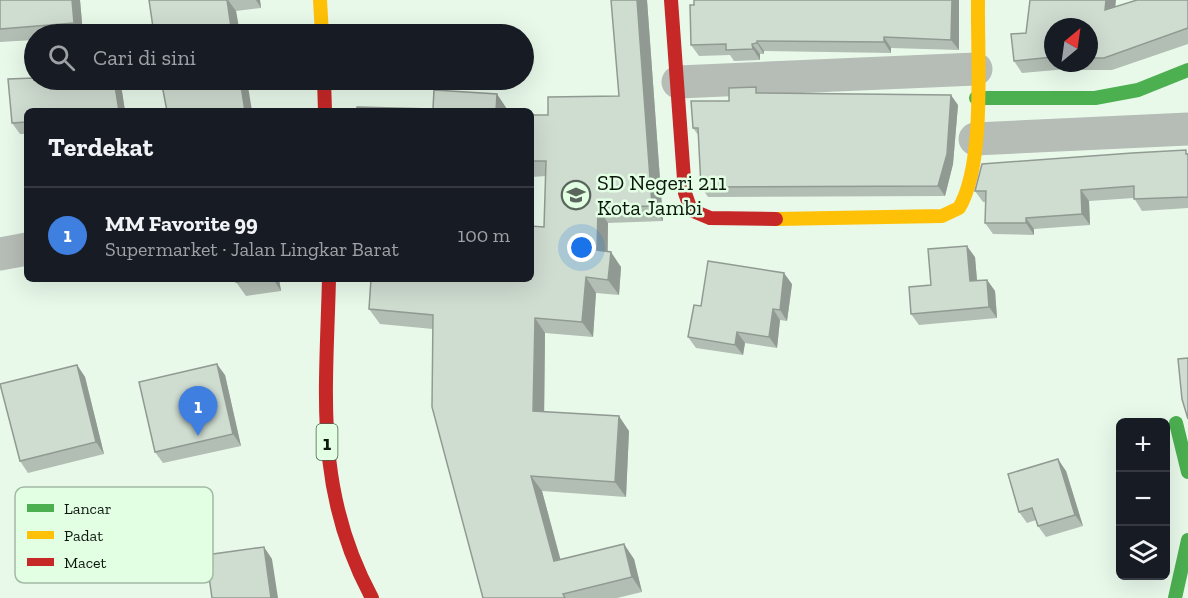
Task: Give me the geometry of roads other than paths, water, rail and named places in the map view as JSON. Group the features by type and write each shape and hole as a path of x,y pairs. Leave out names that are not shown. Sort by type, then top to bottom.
{"main road":[{"path":"320,0 321,24"},
{"path":"671,0 685,193 691,210 710,218 750,220 942,216 955,212 962,205 968,188 975,138 978,0"},
{"path":"976,84 1095,98 1138,90 1188,70"},
{"path":"324,90 325,108"},
{"name":"1","path":"328,282 327,446 335,506 353,563 372,598"},
{"path":"1176,423 1188,472"},
{"path":"1175,598 1188,540"}],"street":[{"path":"678,82 976,84"},
{"path":"975,138 1188,129"},
{"path":"0,254 24,250"}],"place":[{"name":"SD Negeri 211 Kota Jambi","path":"576,195"},
{"name":"MM Favorite 99","path":"198,436"}]}
